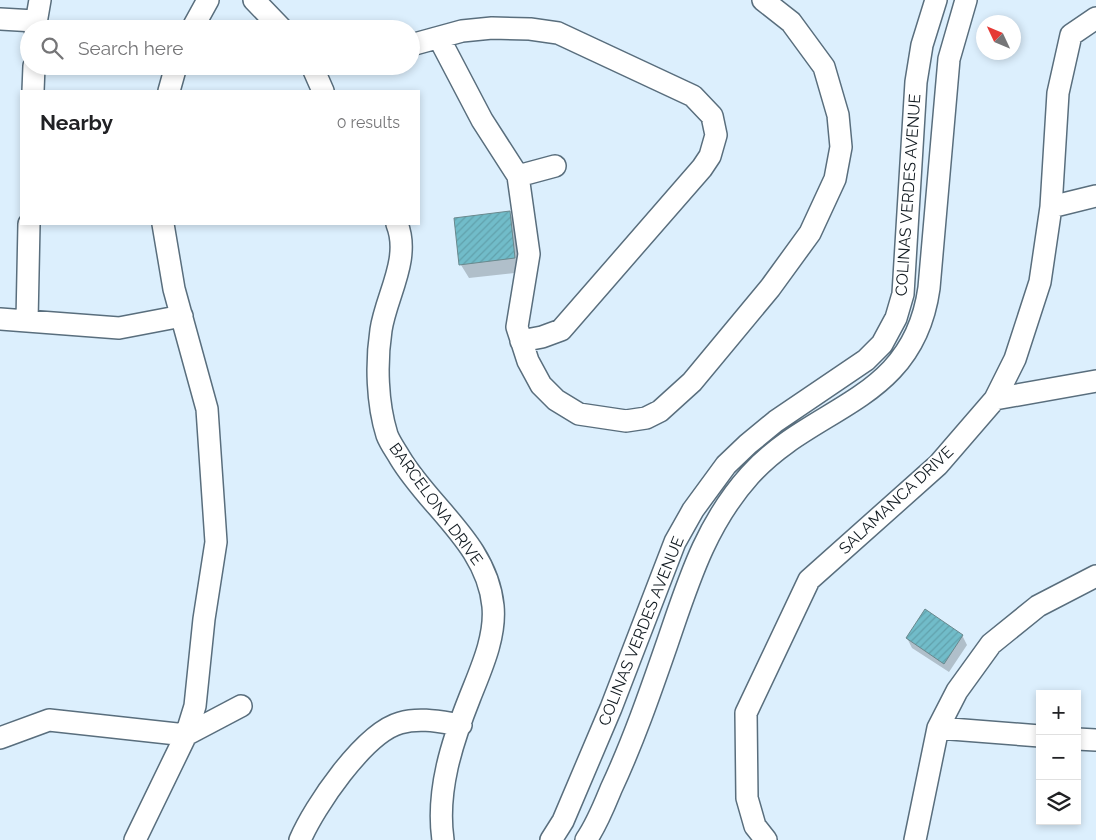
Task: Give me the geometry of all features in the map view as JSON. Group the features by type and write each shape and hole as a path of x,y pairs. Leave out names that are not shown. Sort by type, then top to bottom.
{"street":[{"path":"36,20 40,0"},
{"path":"197,20 208,0"},
{"path":"254,0 273,20"},
{"path":"438,38 482,120 518,176 530,254 517,327 528,361 541,385 556,400 579,414 602,419 626,421 646,418 660,411 692,382 770,288 810,233 835,179 840,147 838,115 824,67 791,22 763,0"},
{"name":"COLINAS VERDES AVENUE","path":"551,840 563,821 612,708 675,542 693,510 726,465 748,444 776,421 866,360 882,344 896,318 903,294 916,82 922,45 936,0"},
{"name":"COLINAS VERDES AVENUE","path":"586,840 633,742 697,558 730,501 750,475 771,455 801,434 851,404 883,380 902,359 918,331 926,308 929,288 949,59 966,0"},
{"name":"SALAMANCA DRIVE","path":"766,840 755,826 747,798 746,713 809,580 938,465 995,399 1015,359 1040,282 1051,207 1058,93 1071,35 1096,18"},
{"path":"0,19 20,22"},
{"path":"420,42 462,31 503,28 558,33 693,96 712,116 716,135 710,156 690,183 561,330 542,337 521,341"},
{"path":"33,90 34,75"},
{"path":"168,90 173,75"},
{"path":"316,75 323,90"},
{"path":"518,176 554,166"},
{"path":"1051,207 1096,196"},
{"path":"26,321 29,225"},
{"path":"135,840 186,735 195,706 204,619 216,542 207,409 174,289 163,225"},
{"name":"BARCELONA DRIVE","path":"397,225 400,260 381,329 378,371 387,436 406,468 471,548 486,574 493,607 492,633 446,771 441,798 443,840"},
{"path":"0,319 119,328 182,316"},
{"path":"995,399 1096,381"},
{"path":"915,840 938,728 957,690 991,644 1038,606 1096,576"},
{"path":"0,738 49,720 186,735 241,706"},
{"path":"300,840 317,809 350,762 366,745 388,728 400,722 423,720 461,725"},
{"path":"938,728 1036,736"},
{"path":"1081,739 1096,740"}],"building":[{"path":"510,211 515,258 459,265 454,218"},
{"path":"925,609 963,635 944,664 906,638"}]}
